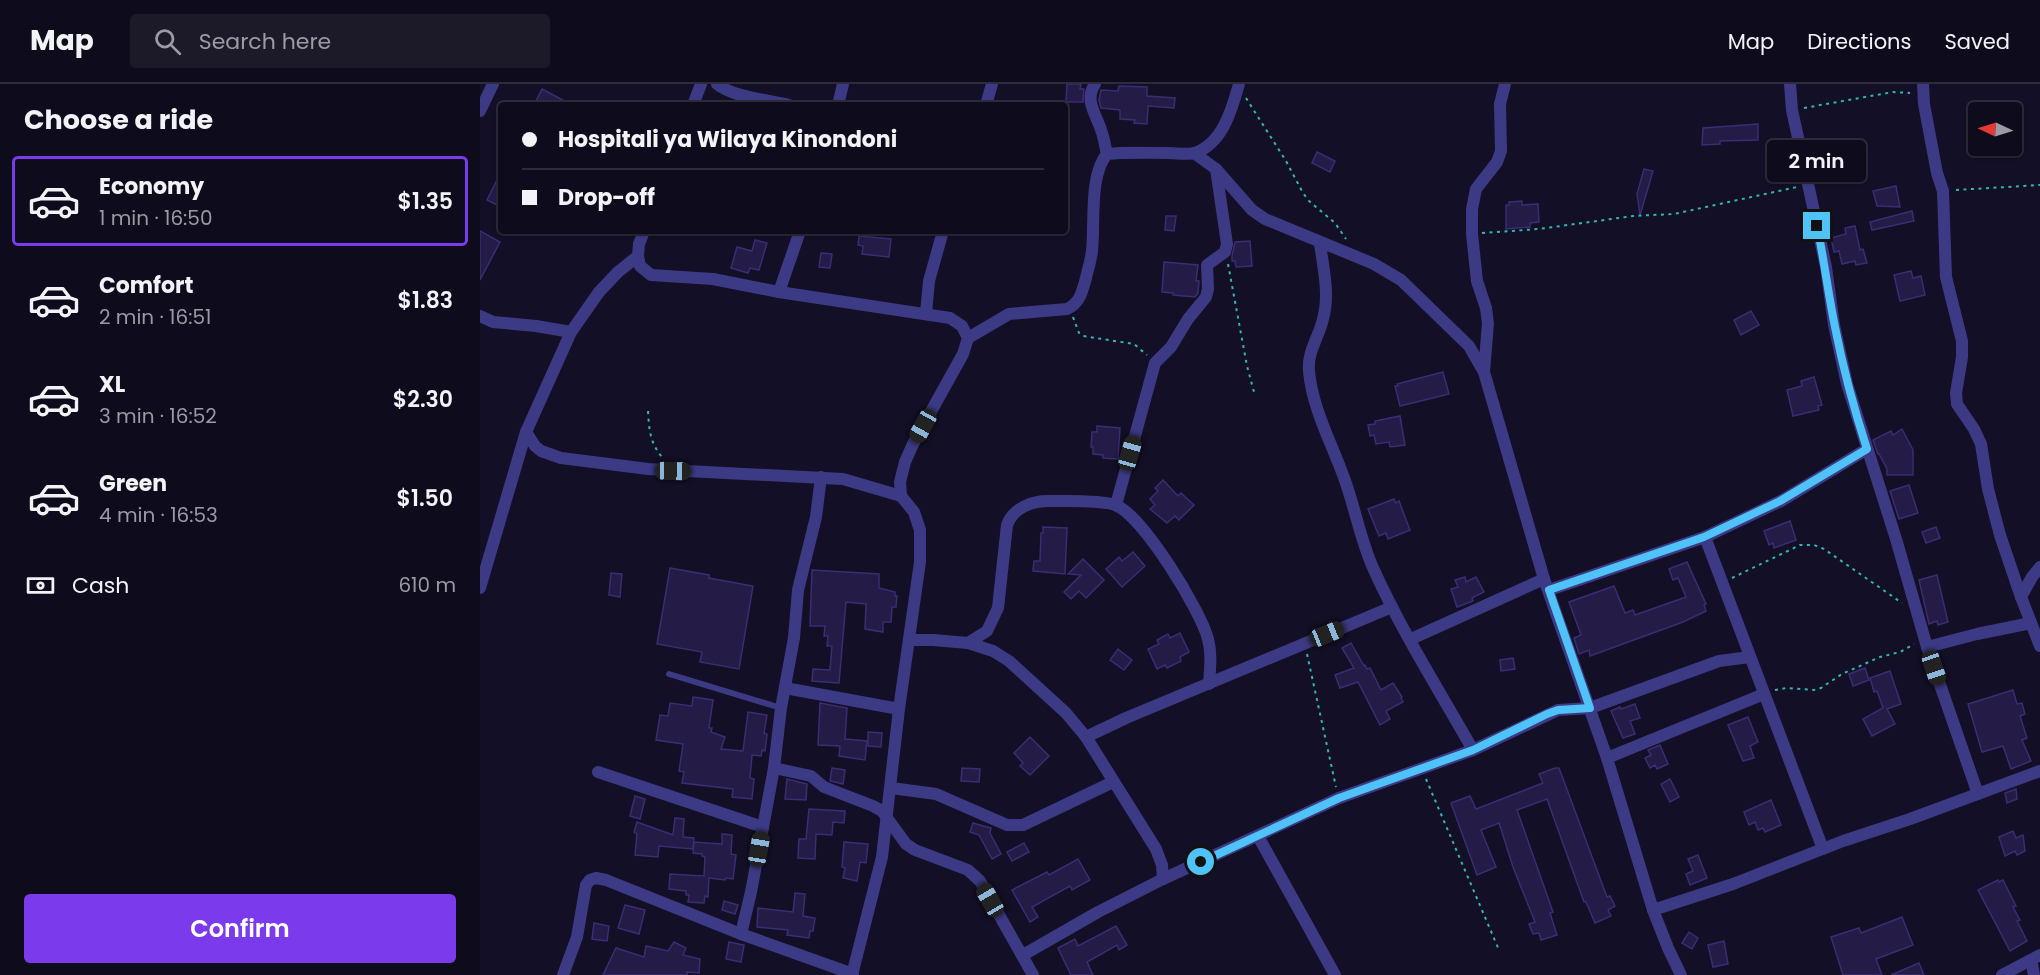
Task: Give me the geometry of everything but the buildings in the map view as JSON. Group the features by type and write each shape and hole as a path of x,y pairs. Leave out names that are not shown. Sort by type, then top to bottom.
{"street":[{"path":"480,111 492,84"},
{"path":"694,102 701,84"},
{"path":"717,84 732,92 776,102"},
{"path":"839,102 843,84"},
{"path":"987,102 992,84"},
{"path":"1095,84 1090,92 1090,102 1102,130 1107,154"},
{"path":"1484,372 1488,323 1486,308 1477,281 1472,209 1476,189 1497,162 1501,151 1500,104 1505,84"},
{"path":"1790,84 1792,110 1826,267 1834,325 1847,384 1913,598 1921,645 1978,794"},
{"path":"1923,84 1924,104 1934,145 1937,173 1943,191 1946,277 1962,341 1962,357 1956,393 1957,404 1981,444 1994,512 2021,597 2040,646"},
{"path":"901,496 900,482 905,462 963,354 968,338 1009,315 1067,309 1075,305 1082,293 1092,252 1097,174 1100,161 1107,154 1127,152 1194,153 1215,141 1239,85"},
{"path":"1194,153 1216,169 1252,210 1265,219 1374,264 1401,280 1468,346 1484,372 1546,585 1607,758 1653,910 1680,975"},
{"path":"1116,505 1155,363 1171,347 1188,319 1206,297 1207,265 1225,252 1227,244 1216,169"},
{"path":"643,234 638,256 640,266 651,275 713,279 897,311 926,313 950,318 962,326 968,338"},
{"path":"779,292 799,234"},
{"path":"926,313 929,280 942,234"},
{"path":"1320,243 1326,286 1326,305 1309,360 1309,373 1321,417 1347,486 1372,568 1473,750"},
{"path":"480,588 526,432 571,332 599,292 618,272 638,256"},
{"path":"480,316 493,322 571,332"},
{"path":"526,432 541,451 561,458 673,471 843,479 901,496 914,512 921,530 922,545 899,709 888,821 882,857 853,974 741,934 618,884 596,878 585,885 580,928 563,975"},
{"path":"1411,639 1546,585 1704,537 1780,501 1867,449"},
{"path":"741,934 774,768 781,708 794,638 798,590 816,517 821,477"},
{"path":"968,644 987,631 998,608 1004,547 1010,516 1018,509 1042,501 1116,505 1129,514 1155,545 1175,575 1205,629 1211,656 1209,684"},
{"path":"1704,537 1823,849"},
{"path":"2021,597 2031,577 2040,567"},
{"path":"1086,737 1126,718 1392,607"},
{"path":"1921,645 2031,623"},
{"path":"910,640 968,644 993,651 1009,661 1066,713 1086,737 1113,782 1143,825 1162,865 1163,879"},
{"path":"1023,955 1098,912 1163,879 1339,798 1473,750 1558,710 1590,708 1719,661 1750,657"},
{"path":"785,688 899,709"},
{"path":"1607,758 1764,694"},
{"path":"774,768 811,776 831,791 882,811 906,844 915,850 968,870 980,881 1033,975"},
{"path":"1653,910 1733,884 2040,771"},
{"path":"598,772 763,827"},
{"path":"891,788 936,794 1008,825 1023,825 1113,782"},
{"path":"1258,836 1335,975"},
{"path":"2002,975 2036,957"},
{"path":"2034,975 2036,957"}],"lane":[{"path":"669,674 781,708"}],"path":[{"path":"1239,85 1286,160 1303,193 1335,223 1347,240"},
{"path":"1792,110 1893,92 1915,94 1924,104"},
{"path":"1472,234 1539,229 1633,216 1674,214 1808,185"},
{"path":"1943,191 2040,185"},
{"path":"1225,252 1246,366 1254,392"},
{"path":"1075,305 1073,318 1079,333 1083,336 1134,344 1155,363"},
{"path":"648,411 654,448 673,471"},
{"path":"1721,583 1800,545 1814,545 1824,549 1907,607 1913,598"},
{"path":"1305,643 1339,798"},
{"path":"1764,694 1786,688 1814,690 1821,688 1842,674 1880,657 1921,645"},
{"path":"1421,768 1499,950"}],"route":[{"path":"1201,862 1339,798 1473,750 1547,714 1558,710 1590,708 1549,590 1704,537 1738,522 1780,501 1867,449 1847,384 1817,226"}]}
